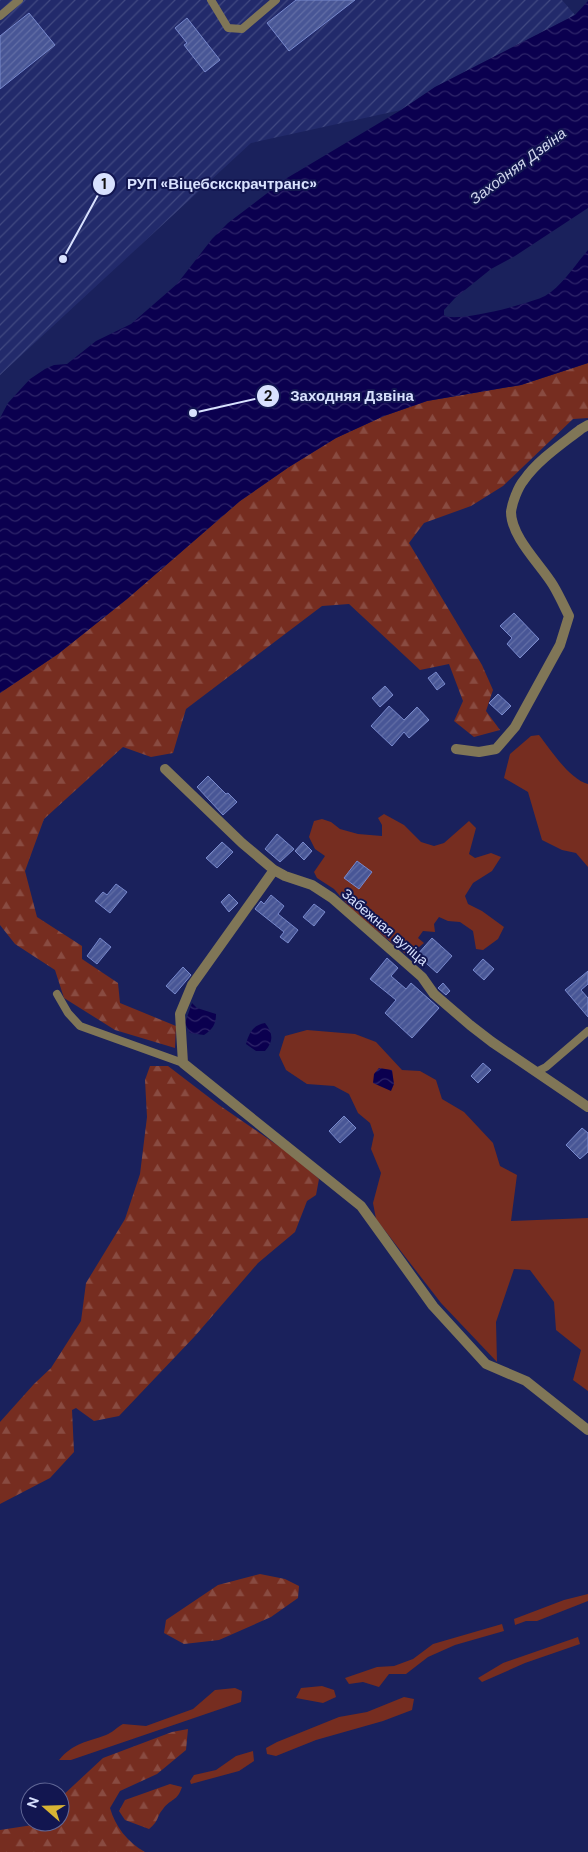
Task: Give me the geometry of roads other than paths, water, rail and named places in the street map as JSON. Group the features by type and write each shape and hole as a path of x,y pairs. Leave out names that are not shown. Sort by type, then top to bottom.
{"street":[{"path":"456,749 479,752 496,748 515,727 560,645 569,616 553,585 524,544 514,525 511,512 523,480 540,463 588,425"},
{"name":"Забежная вуліца","path":"165,769 274,870 285,876 312,885 332,898 422,978 434,994 470,1025 588,1107"},
{"path":"274,870 192,985 180,1014 183,1063 361,1206 433,1306 486,1364 526,1381 588,1430"}],"lane":[{"path":"0,16 19,0"},
{"path":"211,0 228,28 242,29 276,0"},
{"path":"57,994 68,1013 80,1026 183,1063"},
{"path":"536,1072 546,1067 588,1031"}],"water":[{"path":"588,1 588,208 515,256 491,269 455,298 444,310 444,315 462,317 476,315 545,296 563,281 588,250 588,363 521,385 427,401 384,416 336,438 289,467 240,501 127,599 58,654 0,693 0,418 8,403 30,379 45,369 54,365 67,364 96,341 131,324 177,284 212,239 228,223 287,178 401,110 435,87 575,15"},
{"path":"192,1003 197,1008 216,1014 213,1026 204,1035 190,1033 185,1023"},
{"path":"265,1023 271,1034 270,1044 265,1051 256,1051 246,1044 247,1040 255,1028"},
{"path":"379,1068 392,1070 394,1084 391,1091 373,1083 374,1074"}],"place":[{"name":"РУП «Віцебскскрачтранс»","path":"63,259"},
{"name":"Заходняя Дзвіна","path":"193,413"}]}
